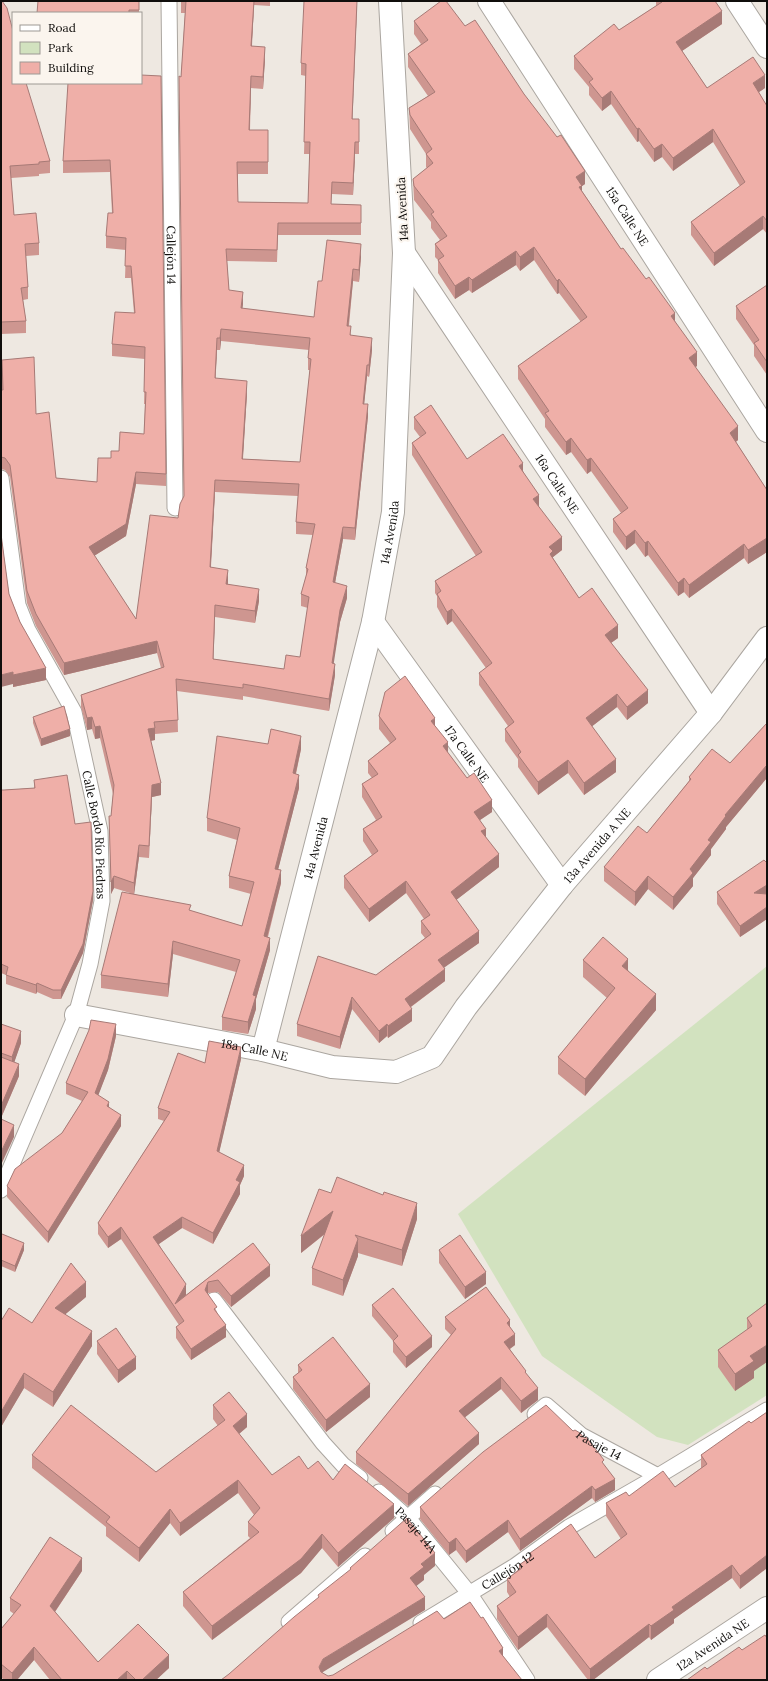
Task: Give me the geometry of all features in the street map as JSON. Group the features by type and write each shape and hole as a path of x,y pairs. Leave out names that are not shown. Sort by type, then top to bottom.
{"street":[{"name":"14a Avenida","path":"263,1050 373,622 392,512 404,253 390,1"},
{"name":"15a Calle NE","path":"489,1 767,431"},
{"path":"737,1 767,47"},
{"name":"16a Calle NE","path":"404,253 711,713"},
{"name":"17a Calle NE","path":"373,622 562,885"},
{"name":"13a Avenida A NE","path":"432,1057 466,1007 562,885 711,713 767,638"},
{"name":"18a Calle NE","path":"76,1015 263,1050 332,1067 396,1072 432,1057"},
{"name":"12a Avenida NE","path":"658,1680 767,1608"}],"lane":[{"name":"Callejón 14","path":"168,1 175,508"},
{"name":"Calle Bordo Río Piedras","path":"1,478 18,605 28,630 74,712 100,831 102,901 90,964 76,1015 1,1190"},
{"name":"Pasaje 14A","path":"214,1300 324,1443 343,1464 408,1518 469,1593 527,1680"},
{"name":"Pasaje 14","path":"521,1424 546,1405 581,1435 658,1476"},
{"name":"Callejón 12","path":"409,1630 516,1566 569,1527 658,1476 767,1410"},
{"path":"276,1633 448,1483"}],"green space":[{"path":"767,966 767,1395 688,1445 657,1437 542,1356 458,1214"}],"building":[{"path":"2,1 7,8 12,27 12,84 26,84 50,161 39,162 39,164 10,166 14,215 36,213 39,243 25,244 28,287 21,288 26,321 1,322"},
{"path":"38,1 139,1 139,10 129,10 129,12 37,12"},
{"path":"186,1 254,1 251,46 265,47 263,77 251,76 249,130 268,130 268,162 237,162 238,202 308,203 310,142 304,142 306,64 301,63 304,1 357,1 352,119 359,119 359,142 355,142 353,183 332,182 331,204 361,205 361,223 278,223 277,250 226,249 229,290 243,292 241,308 314,317 318,281 322,281 327,240 361,244 359,270 353,269 347,326 351,326 350,335 372,338 369,365 367,365 363,404 368,404 355,528 343,527 333,582 347,586 340,610 332,663 335,664 329,699 243,684 243,688 176,679 178,720 154,722 155,728 148,729 161,783 152,785 149,846 139,845 134,883 114,876 111,882 109,816 111,816 114,785 100,726 95,727 92,717 87,718 81,695 164,667 157,641 64,663 36,614 27,591 10,465 5,458 1,457 1,390 3,390 2,360 34,357 36,414 49,412 56,478 97,482 98,458 111,458 111,451 119,451 120,432 144,434 146,392 144,392 145,347 112,344 115,312 135,313 131,266 125,266 126,238 106,236 108,213 113,213 110,160 63,161 68,84 142,84 142,75 161,76 166,474 136,472 126,524 89,547 136,619 150,515 178,518 180,504 184,496 179,76 181,77","holes":["221,329 310,338 308,358 311,359 300,462 242,459 247,381 215,378 217,338 220,338","215,480 299,484 296,522 315,524 306,568 308,569 301,594 309,597 300,657 286,655 284,669 213,659 215,605 255,611 259,589 226,584 228,570 210,567"]},
{"path":"441,1 446,1 465,26 475,20 524,94 557,137 561,135 585,171 576,177 582,186 579,187 621,249 623,248 646,279 649,277 675,313 671,316 697,352 689,358 738,426 730,433 767,490 767,538 748,550 744,544 689,585 684,578 678,583 648,541 645,543 635,530 626,537 613,519 628,508 591,458 587,460 571,438 566,442 545,413 549,411 518,366 587,317 559,279 557,281 534,247 520,257 516,251 472,280 469,277 455,286 438,260 444,256 435,244 447,236 431,214 434,212 414,186 413,179 433,163 426,154 432,149 410,115 409,108 435,92 408,54 428,40 414,21"},
{"path":"662,1 715,1 722,11 676,42 707,88 753,57 765,75 753,83 767,106 767,221 763,216 714,253 691,222 745,182 713,129 673,158 662,144 654,149 639,128 637,129 611,91 602,98 589,82 593,79 574,56 614,24 619,30"},
{"path":"767,285 767,362 754,343 759,340 736,306"},
{"path":"431,405 467,459 503,434 523,463 519,466 539,495 533,499 562,537 549,547 553,551 550,554 579,598 592,588 618,625 605,635 648,690 627,707 617,694 586,718 616,759 584,783 568,760 538,782 518,755 521,752 505,729 514,722 479,673 492,663 452,609 447,612 437,594 441,591 435,581 482,552 412,443 426,433 414,417"},
{"path":"1,534 9,594 20,622 46,668 13,675 13,672 1,675"},
{"path":"405,676 435,718 431,721 448,742 443,746 467,778 474,773 492,800 474,812 486,829 481,831 499,854 451,892 479,931 438,960 445,969 405,999 412,1009 388,1026 387,1024 379,1031 352,997 340,1037 297,1024 318,956 376,975 431,934 421,921 430,915 406,881 369,909 344,876 378,851 363,829 382,817 362,784 378,774 368,761 396,739 379,716 385,692"},
{"path":"64,706 70,729 41,739 33,717"},
{"path":"767,723 767,766 725,815 726,816 708,840 711,842 690,869 693,873 673,897 648,876 635,892 604,867 638,826 647,833 691,779 689,777 712,749 730,763"},
{"path":"271,729 301,736 293,773 299,775 275,869 281,870 264,936 270,938 253,995 256,996 248,1022 222,1017 240,960 173,941 168,984 101,975 122,892 191,905 189,910 242,926 254,882 229,876 240,828 207,818 217,736 268,744"},
{"path":"67,775 75,824 91,822 93,891 83,944 61,990 53,990 37,983 36,985 6,975 8,967 1,964 1,790 35,788 34,780"},
{"path":"764,860 766,862 767,861 767,885 754,893 767,894 767,907 740,926 717,892"},
{"path":"603,937 628,959 622,966 656,994 585,1079 558,1057 615,988 583,960"},
{"path":"91,1020 116,1024 108,1059 95,1093 109,1102 107,1106 121,1115 48,1232 7,1186 15,1169 62,1133 88,1092 66,1083 89,1030"},
{"path":"1,1024 21,1031 12,1057 1,1053"},
{"path":"209,1041 241,1047 217,1151 244,1165 236,1180 240,1182 213,1233 182,1217 153,1237 186,1284 175,1304 253,1243 270,1265 231,1296 218,1280 208,1282 205,1290 217,1307 214,1309 226,1325 191,1349 176,1327 184,1321 121,1227 108,1237 98,1223 170,1112 158,1108 178,1053 205,1063"},
{"path":"1,1057 19,1064 1,1106"},
{"path":"1,1119 14,1125 1,1152"},
{"path":"337,1177 383,1195 384,1192 417,1203 402,1250 355,1235 358,1239 343,1280 312,1268 333,1211 301,1236 319,1189 331,1193"},
{"path":"2,1234 24,1243 15,1266 1,1260"},
{"path":"460,1235 486,1272 465,1287 439,1250"},
{"path":"71,1263 86,1282 55,1308 92,1331 53,1392 24,1373 1,1412 1,1321 9,1308 32,1323"},
{"path":"486,1287 510,1320 507,1323 515,1334 504,1342 538,1388 521,1401 501,1377 459,1411 479,1433 408,1494 356,1452 456,1329 445,1317"},
{"path":"393,1288 432,1336 406,1357 393,1341 398,1336 372,1305"},
{"path":"767,1303 767,1345 750,1356 754,1361 735,1374 718,1350 752,1326 747,1318"},
{"path":"116,1328 136,1357 118,1370 97,1341"},
{"path":"333,1337 370,1384 326,1420 293,1377 302,1370 298,1365"},
{"path":"229,1392 247,1414 233,1426 272,1475 299,1456 308,1469 318,1461 333,1480 345,1464 394,1504 338,1553 322,1534 301,1559 212,1626 183,1592 259,1532 248,1522 260,1508 238,1480 180,1523 170,1509 139,1548 106,1522 110,1517 32,1455 71,1405 156,1472 225,1420 213,1405"},
{"path":"546,1405 573,1431 575,1430 580,1433 584,1438 586,1437 604,1460 602,1462 615,1479 595,1490 592,1486 520,1539 508,1520 466,1551 456,1538 449,1543 420,1507 483,1452"},
{"path":"767,1412 767,1555 740,1576 732,1565 672,1607 674,1610 651,1626 649,1624 590,1669 547,1614 518,1637 497,1606 516,1592 507,1579 522,1568 519,1565 532,1556 530,1553 571,1524 595,1558 627,1534 606,1503 626,1492 629,1496 663,1471 675,1487 707,1464 701,1455 749,1421 751,1423"},
{"path":"407,1518 435,1553 421,1564 424,1567 410,1578 425,1597 323,1659 319,1667 321,1672 328,1676 333,1675 437,1611 444,1619 470,1602 481,1618 483,1617 503,1648 499,1651 522,1680 221,1680 319,1597 318,1595 351,1569 350,1568"},
{"path":"50,1537 82,1558 50,1606 98,1662 138,1624 169,1655 142,1680 136,1680 127,1671 117,1680 62,1680 34,1647 12,1673 1,1664 1,1629 21,1605 10,1598"},
{"path":"765,1635 767,1638 767,1680 687,1680 705,1667 707,1669 739,1647 742,1650"}]}
